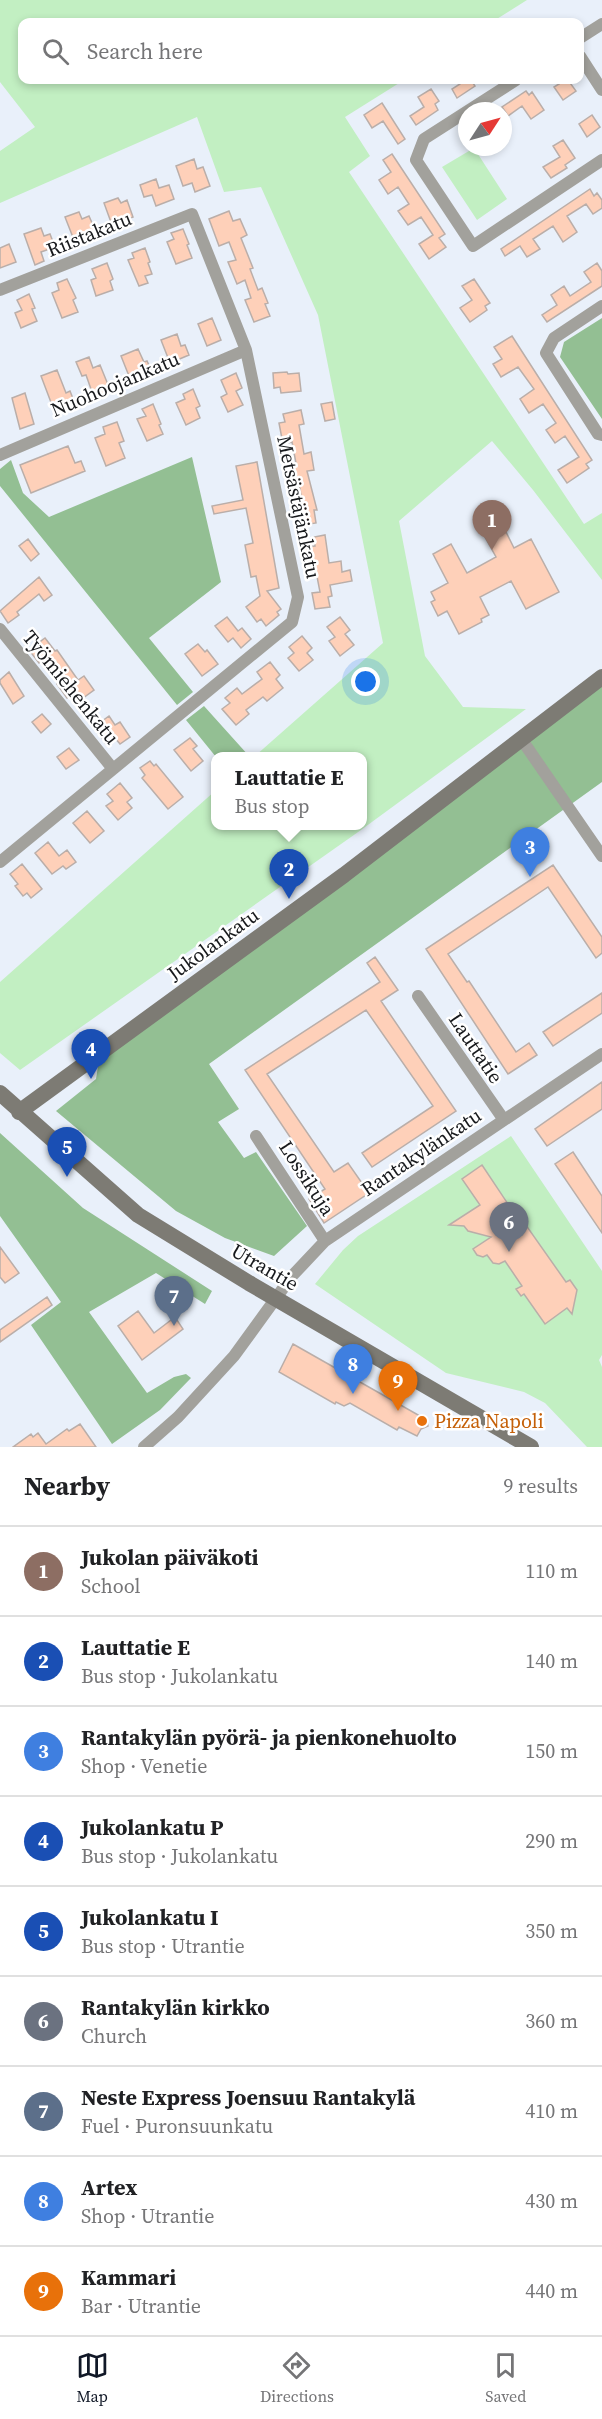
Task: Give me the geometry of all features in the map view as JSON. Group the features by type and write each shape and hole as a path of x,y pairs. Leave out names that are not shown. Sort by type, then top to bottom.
{"main road":[{"name":"Jukolankatu","path":"20,1112 344,875 602,677"},
{"name":"Utrantie","path":"0,1093 138,1215 531,1447"}],"street":[{"path":"584,35 602,24"},
{"path":"584,63 602,90"},
{"path":"510,84 424,139 416,160 473,246 602,160"},
{"name":"Riistakatu","path":"0,290 192,214"},
{"name":"Metsästäjänkatu","path":"0,862 292,622 298,597 246,350 192,214"},
{"path":"602,306 554,338 546,353 598,434 602,435"},
{"name":"Nuohoojankatu","path":"1,451 246,350"},
{"name":"Työmiehenkatu","path":"0,629 113,768"},
{"path":"522,740 602,856"},
{"name":"Lauttatie","path":"418,996 504,1120"},
{"name":"Rantakylänkatu","path":"144,1447 178,1417 234,1356 292,1276 325,1241 602,1054"},
{"name":"Lossikuja","path":"256,1136 325,1241"}],"green space":[{"path":"0,0 527,0 498,18 18,18 18,84 398,84 345,117 370,156 349,172 584,524 602,513 602,580 492,441 399,521 425,656 463,707 526,709 367,826 367,752 260,752 383,643 318,315 261,187 224,192 197,117 0,203 0,151 35,127 0,82"},
{"path":"461,156 479,156 507,199 477,220 442,167"},
{"path":"602,318 602,419 560,357 564,342"},
{"path":"192,457 221,582 149,638 193,692 177,705 0,486 0,469 11,460 23,493 49,517"},
{"path":"602,682 602,782 209,1064 239,1109 218,1122 244,1158 256,1152 307,1226 274,1256 225,1238 176,1211 56,1111 96,1079 99,1060"},
{"path":"204,706 245,752 212,752 186,720"},
{"path":"211,795 211,830 361,830 20,1070 0,1053 0,982"},
{"path":"0,1133 83,1208 212,1291 205,1304 156,1273 89,1312 147,1393 174,1377 186,1374 191,1378 160,1410 112,1444 31,1325 61,1302 0,1216"},
{"path":"511,1136 602,1271 602,1355 599,1360 602,1367 602,1447 587,1447 545,1403 524,1392 446,1373 315,1284 343,1250 358,1236"}],"building":[{"path":"460,84 474,84 475,86 457,98 452,89"},
{"path":"559,84 571,84 576,91 563,100 554,87"},
{"path":"431,89 439,101 435,104 438,110 416,125 410,116 424,107 418,97"},
{"path":"526,91 529,95 532,92 544,110 531,119 522,106 512,113 512,102 510,102"},
{"path":"382,103 405,139 398,144 383,121 372,128 364,115"},
{"path":"592,115 600,127 587,137 579,124"},
{"path":"563,140 575,158 565,165 567,168 551,178 543,167 560,157 553,146"},
{"path":"392,154 445,234 439,238 446,247 429,259 419,244 433,235 421,217 408,225 398,211 409,204 398,187 388,194 379,180 391,172 383,160"},
{"path":"194,159 197,169 203,167 210,186 195,192 192,183 183,186 176,166"},
{"path":"156,179 159,188 169,185 174,199 156,206 152,195 144,197 140,185"},
{"path":"590,189 594,196 597,193 602,200 602,208 593,214 586,204 567,216 577,232 563,242 553,226 533,239 540,249 527,257 520,246 505,256 501,249"},
{"path":"118,198 121,203 127,200 133,217 112,225 104,203"},
{"path":"229,211 233,221 240,219 247,235 241,238 253,268 250,269 258,290 262,288 268,303 265,304 270,316 254,322 245,300 251,298 245,280 237,284 228,262 236,260 229,242 219,246 209,219"},
{"path":"79,212 82,219 89,216 96,232 74,240 65,217"},
{"path":"41,228 44,236 50,234 55,247 41,252 44,261 35,265 24,234"},
{"path":"183,229 192,258 176,264 167,242 174,239 171,233"},
{"path":"9,244 16,262 0,268 0,248"},
{"path":"145,248 152,274 145,276 148,283 139,286 128,260 134,258 132,253"},
{"path":"107,263 113,279 110,281 113,290 96,296 91,280 96,278 92,269"},
{"path":"597,263 602,271 602,286 547,322 542,315 557,305 551,295 564,286 570,296 591,282 584,272"},
{"path":"67,279 76,298 73,300 78,312 62,318 52,293 59,290 57,283"},
{"path":"474,279 490,303 485,306 487,310 470,322 460,308 472,300 462,286"},
{"path":"29,294 37,321 21,328 15,313 22,310 17,300"},
{"path":"212,318 221,340 207,346 198,324"},
{"path":"177,334 181,346 185,345 189,355 170,363 161,340"},
{"path":"512,336 592,460 586,464 589,468 567,483 558,470 579,457 565,436 555,443 546,430 556,423 543,404 529,413 520,399 534,389 518,367 501,377 493,364 502,359 494,347"},
{"path":"138,349 153,374 140,380 137,373 129,376 121,356"},
{"path":"89,357 93,368 100,365 111,392 102,396 99,389 92,392 86,375 82,376 76,362"},
{"path":"57,370 66,393 70,391 76,406 63,411 59,402 52,405 41,376"},
{"path":"287,372 288,374 299,373 301,391 281,393 280,387 274,388 273,373"},
{"path":"236,373 242,388 236,391 243,405 228,412 221,397 227,394 221,380"},
{"path":"193,389 200,406 196,408 200,418 186,425 176,403 185,399 183,394"},
{"path":"25,393 34,424 20,429 12,398"},
{"path":"332,402 335,419 325,421 321,404"},
{"path":"153,404 163,434 147,441 137,419 146,416 142,409"},
{"path":"301,410 304,424 299,425 304,454 311,452 314,470 307,471 317,510 314,510 316,523 298,526 294,502 302,501 299,483 290,484 287,464 296,463 292,442 283,444 279,423 285,422 283,414"},
{"path":"117,422 124,441 119,443 125,458 106,466 95,438 105,434 103,427"},
{"path":"68,446 75,463 81,461 85,471 31,493 20,465"},
{"path":"257,462 279,588 267,591 281,609 277,612 279,615 266,626 261,619 257,622 246,607 260,596 256,576 251,577 245,545 253,543 246,508 214,514 212,506 243,500 236,466"},
{"path":"499,518 514,548 531,539 559,592 526,609 511,581 480,597 489,615 481,619 482,622 459,634 447,611 438,616 431,602 435,600 431,592 448,583 433,554 451,544 467,573 496,557 480,528"},
{"path":"325,535 329,563 341,561 342,572 350,570 352,581 330,585 332,596 328,597 330,607 315,609 312,593 320,592 315,566 308,567 305,547 315,546 314,537"},
{"path":"28,539 39,554 31,561 19,546"},
{"path":"39,577 52,595 44,601 39,594 17,612 19,615 8,623 0,611"},
{"path":"227,617 238,631 242,628 251,639 241,648 233,638 228,642 215,626"},
{"path":"340,617 350,630 345,634 354,645 340,656 329,641 335,637 327,627"},
{"path":"302,636 312,648 307,653 313,660 299,671 288,658 294,653 289,647"},
{"path":"45,638 55,651 57,650 78,680 84,676 94,690 79,701 74,694 67,698 43,660 39,663 29,650"},
{"path":"198,644 205,652 207,650 218,664 202,676 185,654"},
{"path":"270,662 280,675 276,679 283,688 267,701 263,697 246,710 249,714 236,725 222,709 230,703 225,698 237,688 242,694 262,679 257,672"},
{"path":"9,672 24,696 13,704 0,683 0,680"},
{"path":"42,714 51,724 41,733 32,722"},
{"path":"109,716 115,725 120,722 130,737 120,744 115,738 106,744 94,727"},
{"path":"190,738 197,746 193,749 203,761 191,771 174,750"},
{"path":"69,748 79,760 66,769 57,757"},
{"path":"150,761 154,766 156,764 183,797 168,809 142,778 145,775 140,768"},
{"path":"120,783 132,798 127,802 132,808 118,820 106,806 113,801 107,794"},
{"path":"87,811 104,831 90,843 73,823"},
{"path":"48,842 59,856 67,850 76,862 66,869 63,866 52,874 35,853"},
{"path":"22,864 42,889 31,898 27,893 23,896 15,886 18,884 10,874"},
{"path":"553,865 602,937 602,953 596,958 548,887 448,954 467,982 469,981 516,1052 529,1043 537,1055 508,1074 426,949"},
{"path":"375,957 398,990 381,1001 456,1111 372,1167 362,1153 433,1106 366,1010 267,1074 334,1172 348,1163 364,1186 373,1180 378,1187 324,1223 309,1199 325,1189 245,1070 380,982 367,963"},
{"path":"602,993 602,1013 553,1046 543,1032"},
{"path":"602,1082 602,1109 547,1146 535,1129"},
{"path":"573,1152 602,1196 602,1233 555,1164"},
{"path":"482,1165 512,1210 517,1206 526,1219 523,1221 566,1282 570,1280 577,1290 572,1314 567,1308 545,1324 524,1294 521,1296 516,1289 522,1286 505,1261 499,1264 493,1263 487,1255 483,1257 477,1255 473,1249 491,1237 468,1231 464,1226 449,1225 480,1205 462,1179"},
{"path":"0,1247 19,1273 5,1283 0,1277"},
{"path":"47,1297 52,1305 0,1342 0,1330"},
{"path":"138,1311 154,1333 175,1317 183,1329 142,1360 118,1326"},
{"path":"293,1344 427,1420 428,1426 421,1429 417,1436 399,1427 397,1430 350,1403 344,1406 336,1402 335,1404 279,1372"},
{"path":"80,1424 96,1447 13,1447 31,1434 33,1437 38,1433 46,1444 67,1429 69,1431"}],"place":[{"name":"Jukolan päiväkoti","path":"492,550"},
{"name":"Rantakylän pyörä- ja pienkonehuolto","path":"530,877"},
{"name":"Lauttatie E","path":"289,899"},
{"name":"Jukolankatu P","path":"91,1079"},
{"name":"Jukolankatu I","path":"67,1177"},
{"name":"Rantakylän kirkko","path":"509,1252"},
{"name":"Neste Express Joensuu Rantakylä","path":"174,1326"},
{"name":"Artex","path":"353,1394"},
{"name":"Kammari","path":"398,1411"},
{"name":"Pizza Napoli","path":"422,1421"}]}
